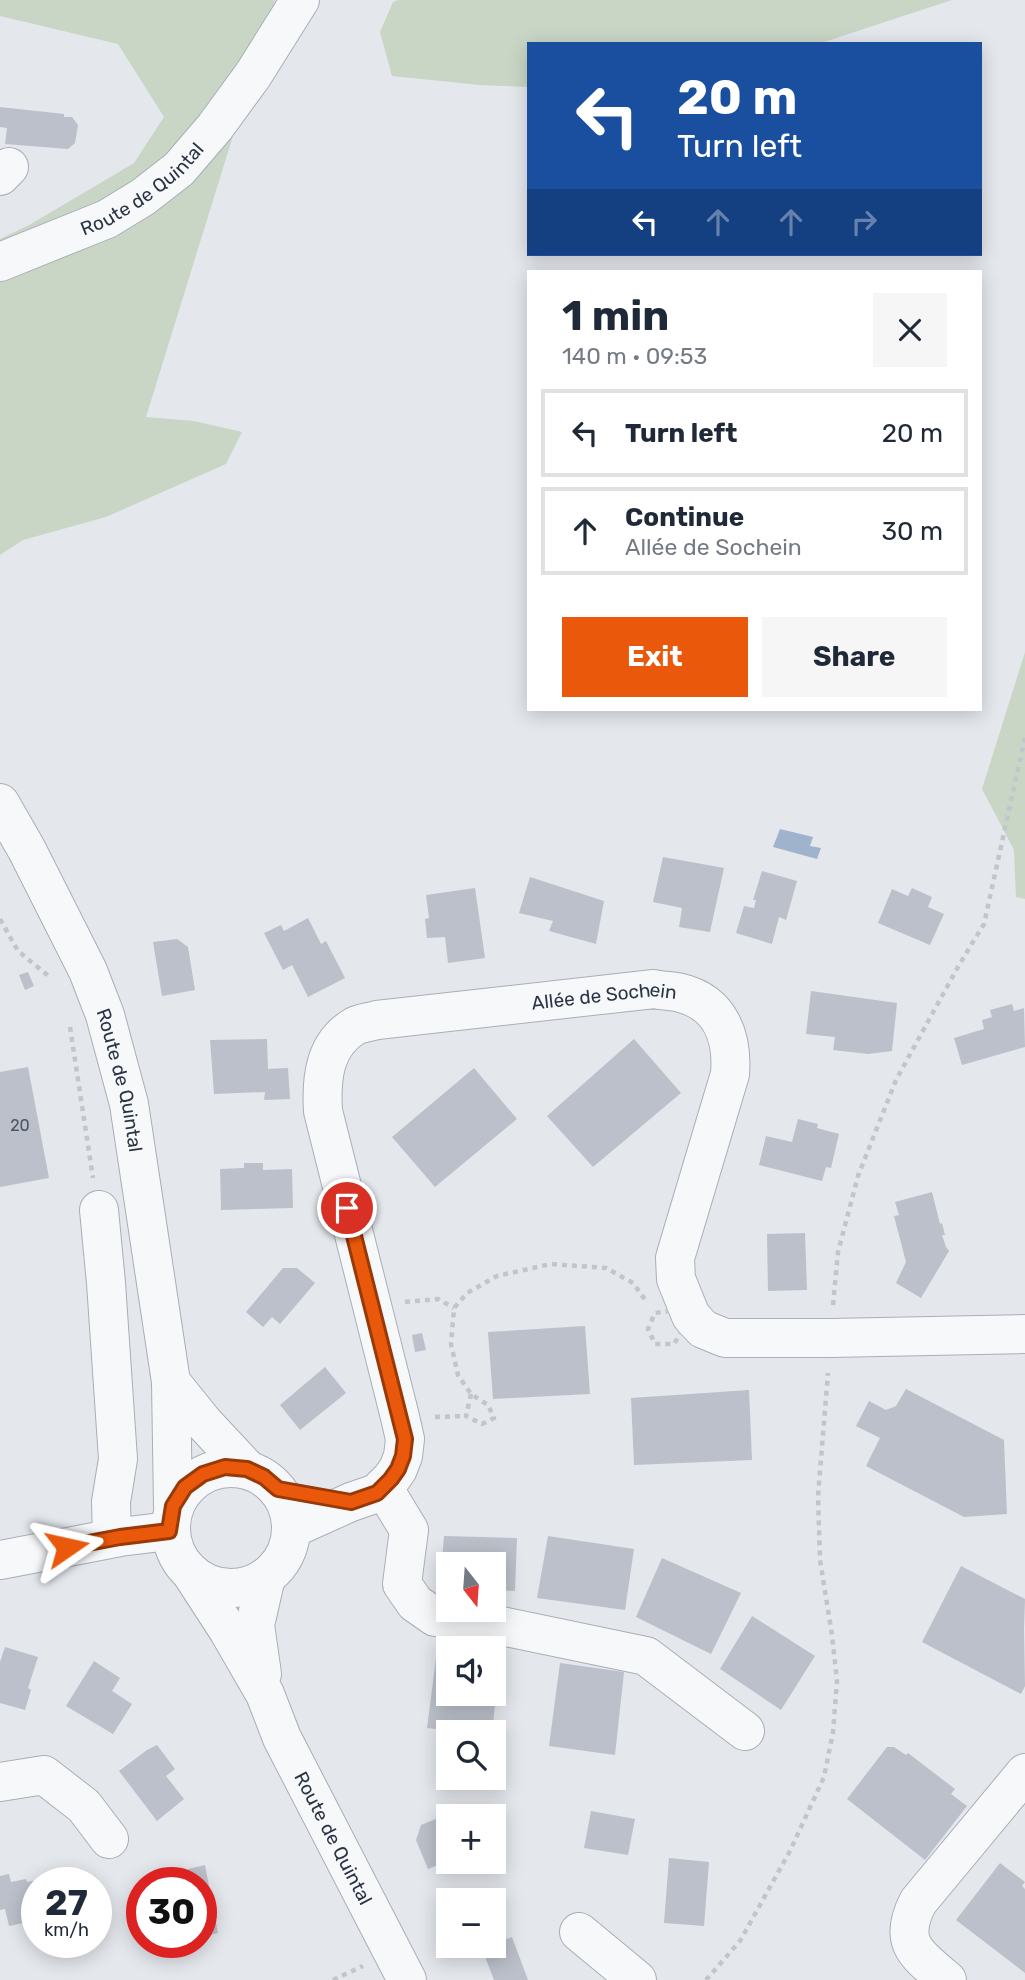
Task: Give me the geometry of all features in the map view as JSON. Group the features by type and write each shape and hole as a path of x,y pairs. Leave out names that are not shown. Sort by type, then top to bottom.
{"street":[{"name":"Route de Quintal","path":"0,262 107,219 143,197 178,169 215,127 253,75 300,0"},
{"name":"Route de Quintal","path":"0,803 13,854 88,971 105,1015 129,1104 171,1382 171,1519"},
{"name":"Allée de Sochein","path":"367,1494 398,1469 405,1439 323,1111 321,1087 325,1063 338,1041 356,1026 377,1020 654,989 684,994 703,1004 717,1016 728,1034 731,1055 730,1074 675,1258 676,1279 684,1301 691,1316 703,1329 725,1338 1025,1334"},
{"path":"99,1210 118,1459 111,1502 112,1538"},
{"path":"171,1382 204,1423 263,1479 288,1508 291,1529 290,1543 284,1556 267,1577 242,1587 216,1587 192,1576 176,1556 171,1519 185,1487 203,1474 225,1467 263,1479 367,1494 409,1530 402,1584 415,1603 435,1617 487,1623 646,1656 745,1731"},
{"path":"291,1529 367,1494"},
{"path":"0,1560 112,1538 171,1519"},
{"name":"Route de Quintal","path":"192,1576 228,1630 264,1694 282,1738 407,1980"},
{"name":"Route de Quintal","path":"264,1694 255,1625 267,1577"},
{"path":"947,1980 921,1958 912,1945 909,1933 910,1917 918,1902 1025,1773"},
{"path":"0,1782 44,1775 84,1806 109,1839"},
{"path":"579,1932 638,1980"}],"path":[{"path":"0,919 18,951 52,979 57,988"},
{"path":"69,1020 99,1210"},
{"path":"471,1394 466,1416 482,1424 494,1418 488,1405 471,1394 458,1376 451,1344 454,1308 467,1293 497,1276 551,1264 606,1268 633,1283 655,1313"},
{"path":"372,1305 438,1299 454,1308"}],"green space":[{"path":"0,0 275,0 146,417 194,421 242,432 226,464 106,517 23,540 0,555 0,239 31,224 134,163 164,117 118,44 0,16"},
{"path":"952,0 824,42 527,42 527,87 392,76 380,32 393,2"},
{"path":"1025,652 1025,899 1016,897 1014,850 982,789"}],"water":[{"path":"780,829 813,837 810,846 821,848 817,859 773,847"}],"building":[{"path":"0,107 72,117 78,125 75,143 68,149 5,144 7,128 0,127"},
{"path":"663,857 724,868 710,932 679,927 682,908 653,902"},
{"path":"762,871 797,881 786,920 779,917 772,944 736,933 744,906 754,908 756,900 753,900"},
{"path":"530,877 604,901 596,944 549,931 553,921 519,913"},
{"path":"475,888 485,958 448,963 445,937 427,938 425,919 429,918 426,895"},
{"path":"912,888 932,897 928,907 944,914 930,945 878,923 892,889 908,896"},
{"path":"308,918 321,944 326,941 345,978 308,997 292,965 283,970 264,933 281,925 284,931"},
{"path":"177,939 188,947 195,990 162,996 153,942"},
{"path":"28,972 34,986 25,990 19,975"},
{"path":"811,991 897,1003 892,1051 868,1054 833,1050 835,1037 806,1034"},
{"path":"1012,1004 1014,1011 1024,1008 1025,1047 962,1065 954,1038 984,1029 982,1020 992,1017 990,1010"},
{"path":"267,1039 268,1069 288,1068 290,1099 264,1100 265,1092 214,1094 210,1040"},
{"path":"634,1039 681,1093 593,1167 547,1116"},
{"path":"28,1067 49,1178 0,1187 0,1072"},
{"path":"474,1068 517,1119 435,1187 392,1137"},
{"path":"798,1119 818,1124 817,1128 839,1134 831,1168 826,1167 822,1181 759,1165 766,1136 792,1142"},
{"path":"244,1163 263,1163 263,1170 292,1169 293,1208 221,1210 220,1169 244,1168"},
{"path":"932,1192 945,1235 942,1235 949,1251 921,1298 896,1283 906,1262 894,1216 899,1215 895,1202"},
{"path":"805,1233 807,1290 768,1291 767,1234"},
{"path":"283,1268 297,1268 315,1283 280,1324 272,1317 263,1327 246,1312"},
{"path":"585,1326 590,1394 493,1399 488,1332"},
{"path":"422,1333 426,1350 415,1352 412,1335"},
{"path":"325,1367 346,1393 300,1430 280,1405"},
{"path":"906,1389 1004,1440 1007,1514 964,1517 866,1466 880,1438 856,1426 869,1401 886,1410 896,1406"},
{"path":"749,1390 752,1460 634,1465 631,1398"},
{"path":"444,1536 517,1538 515,1591 506,1591 506,1552 443,1552"},
{"path":"548,1536 634,1549 625,1610 537,1598"},
{"path":"662,1558 741,1593 711,1654 636,1617"},
{"path":"961,1566 1025,1599 1025,1686 1021,1694 922,1642"},
{"path":"752,1616 815,1656 781,1710 720,1669"},
{"path":"5,1647 38,1657 28,1688 31,1690 25,1710 0,1703 0,1662"},
{"path":"436,1658 436,1706 495,1706 493,1720 436,1720 436,1729 427,1728"},
{"path":"94,1661 120,1678 112,1691 132,1704 113,1734 66,1706"},
{"path":"560,1663 624,1672 615,1755 549,1746"},
{"path":"157,1745 175,1769 166,1776 184,1799 157,1821 119,1771"},
{"path":"887,1747 894,1747 906,1755 908,1753 955,1789 951,1794 967,1806 925,1860 847,1799"},
{"path":"591,1811 635,1819 628,1855 584,1848"},
{"path":"436,1819 436,1866 428,1869 416,1840 421,1825"},
{"path":"669,1858 709,1862 704,1926 664,1923"},
{"path":"1000,1863 1025,1882 1022,1886 1025,1889 1025,1973 956,1920"},
{"path":"9,1874 11,1882 21,1880 21,1923 9,1926 5,1909 0,1910 0,1876"},
{"path":"512,1937 528,1980 494,1980 485,1958 506,1958 506,1939"}],"route":[{"path":"67,1547 169,1531 173,1506 185,1487 203,1474 225,1467 247,1469 264,1477 278,1489 351,1502 377,1493 391,1479 403,1456 405,1439 347,1208"}]}
